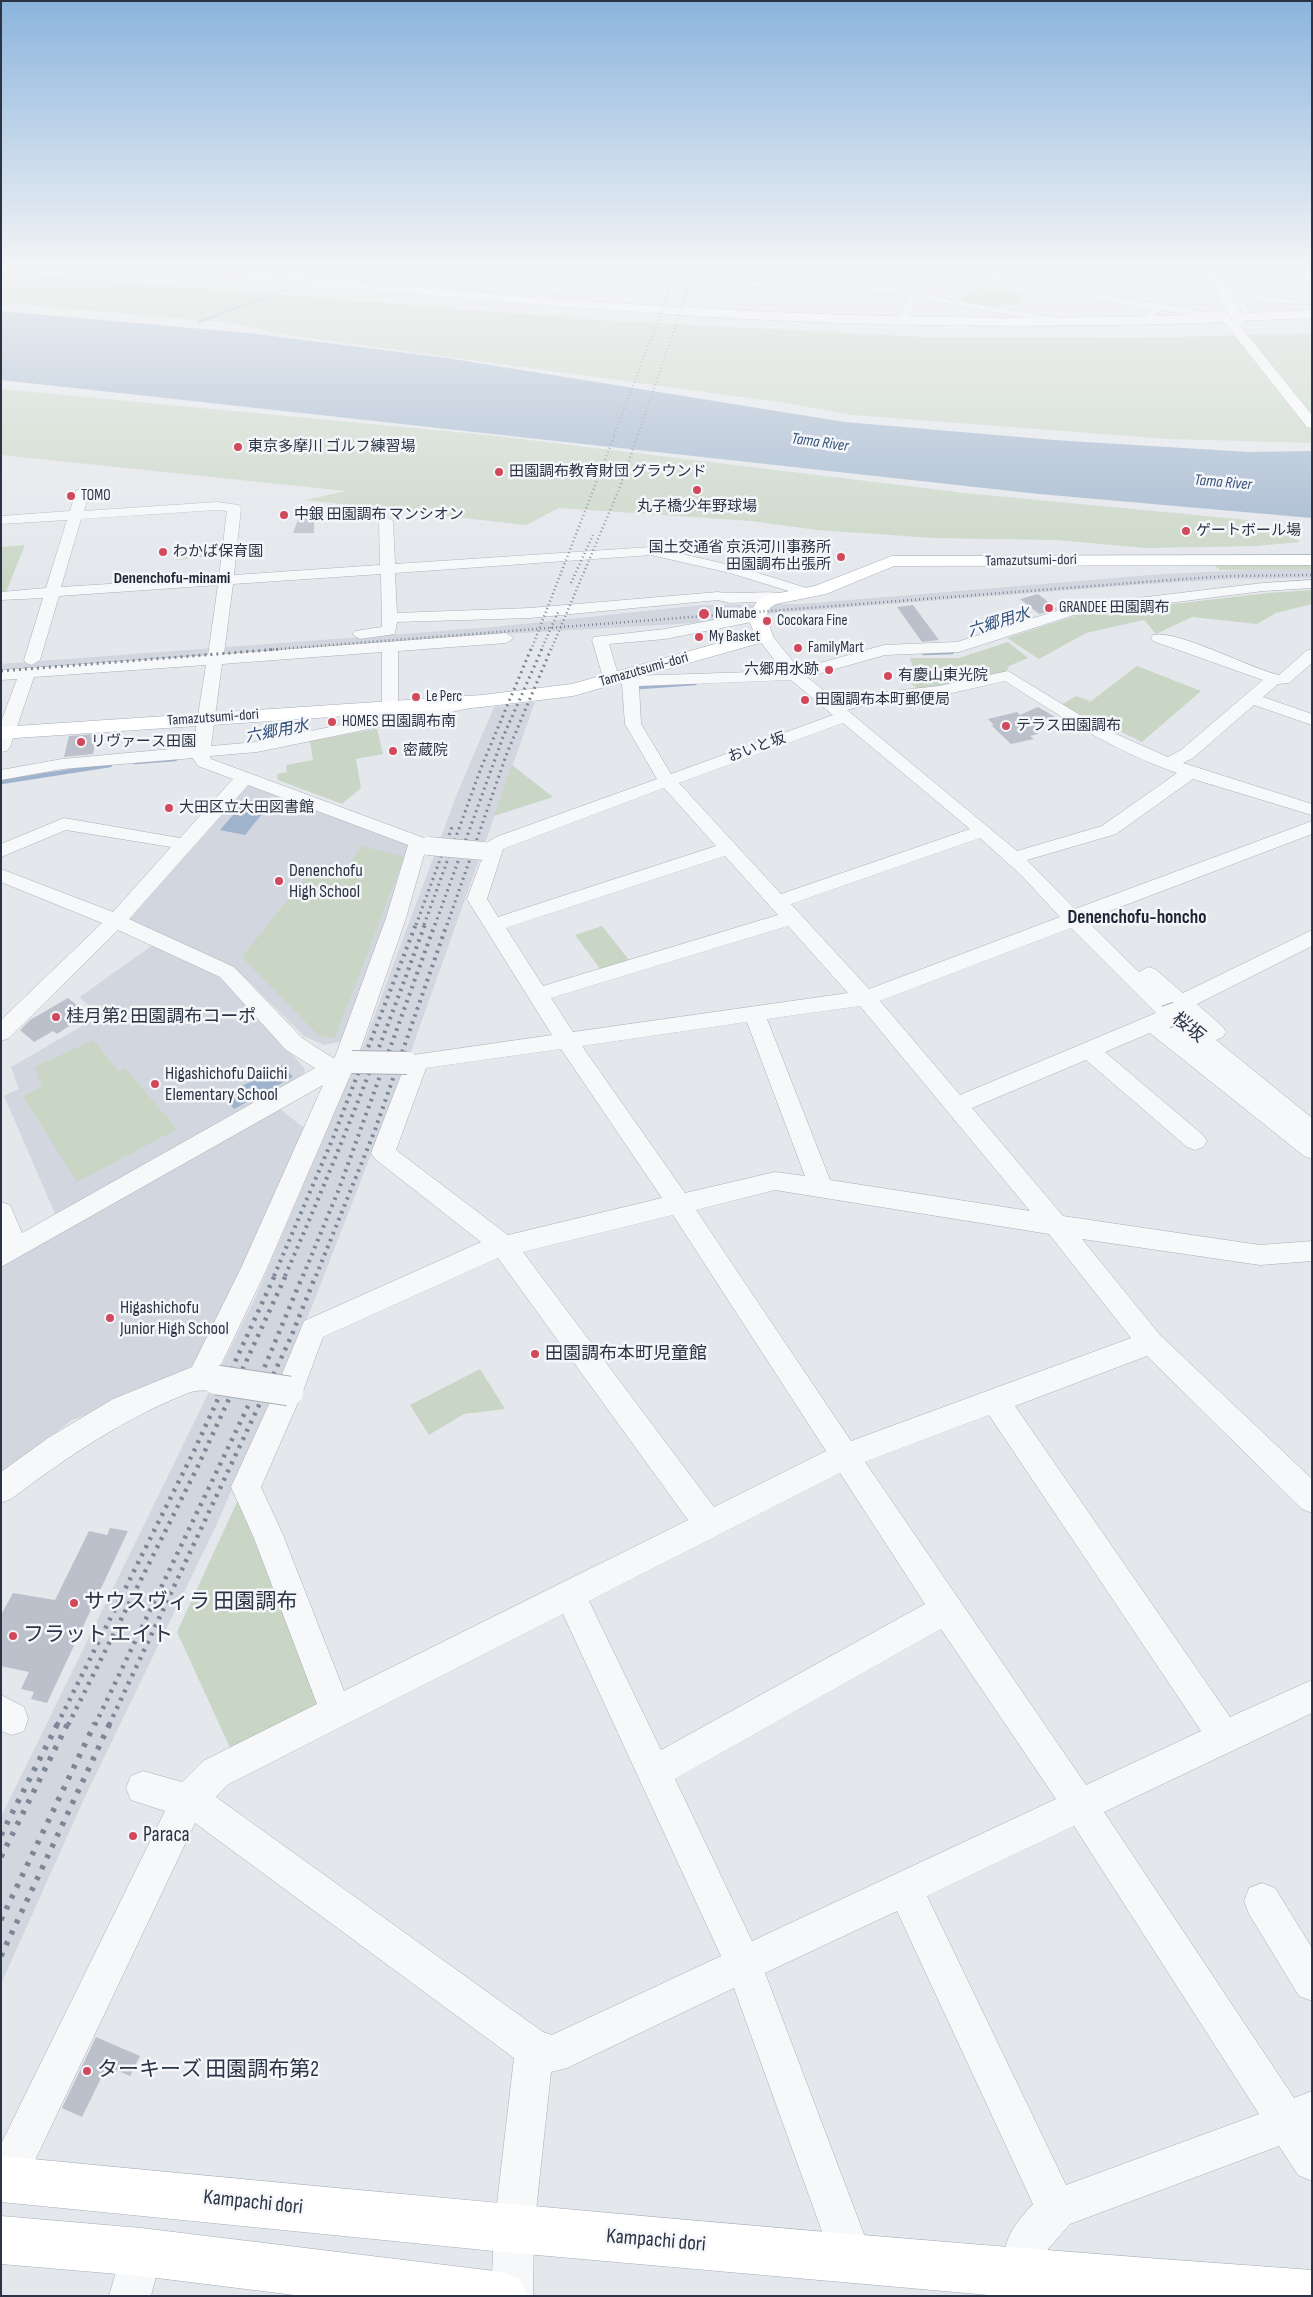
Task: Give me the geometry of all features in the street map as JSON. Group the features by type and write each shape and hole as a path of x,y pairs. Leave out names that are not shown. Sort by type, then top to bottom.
{"main road":[{"path":"1269,373 1312,424"},
{"path":"1277,373 1312,409"},
{"path":"764,636 757,616 763,605 770,600 808,594 892,561 1312,560"},
{"name":"Tamazutsumi-dori","path":"3,738 206,718 482,701 573,690 623,679 764,636"},
{"name":"Kampachi dori","path":"3,2180 514,2229 1027,2274 1312,2294"},
{"path":"1,2240 135,2274 503,2296"}],"street":[{"path":"3,738 29,667 83,491"},
{"path":"1,520 213,506 235,509 201,755 204,762 246,776 423,845 488,851 477,899 568,1042 678,1203 876,1506 1080,1805 1300,2117 1312,2161"},
{"path":"216,653 390,631 386,569 386,521"},
{"path":"1,596 651,551 734,570 808,594"},
{"path":"757,616 665,634 600,640 610,674 623,679 795,674 884,650 940,649 959,646 1072,611 1263,587 1312,584"},
{"path":"390,618 530,613 718,596 730,599 779,596 784,598"},
{"name":"桜坂","path":"764,636 795,674 1014,858 1071,918 1169,1013 1312,1131"},
{"path":"1,676 29,667 216,653 390,646 506,638"},
{"path":"1159,638 1181,644 1274,679 1283,680 1312,654"},
{"path":"390,646 390,706"},
{"path":"1,662 29,667"},
{"name":"おいと坂","path":"488,851 494,846 528,831 668,781 841,712 866,699 940,691 1008,676 1104,736 1189,773 1312,810"},
{"path":"623,679 633,724 668,781 865,998 1056,1225 1151,1343 1312,1500"},
{"path":"1169,764 1187,754 1274,679"},
{"path":"1251,698 1312,720"},
{"path":"1,775 62,764 203,750 257,747 482,701"},
{"path":"1014,858 1109,830 1189,773"},
{"path":"1,1032 116,921 246,776"},
{"path":"1,851 64,824 185,844"},
{"path":"1,876 116,921 227,972 294,1044 342,1064 412,1063 568,1042 754,1012 865,998 1063,924 1071,918 1312,828"},
{"path":"777,902 984,831"},
{"path":"208,1380 342,1064 423,845"},
{"path":"494,925 729,848"},
{"path":"538,995 791,918"},
{"path":"955,1106 1090,1050 1170,1014 1312,937"},
{"path":"1096,943 1132,961 1170,1014 1312,1150"},
{"path":"754,1012 821,1187"},
{"path":"1170,1014 1312,1114"},
{"path":"1090,1050 1195,1141"},
{"path":"412,1063 383,1153 504,1246 709,1524"},
{"path":"1,1212 8,1253 342,1064"},
{"path":"336,1712 271,1544 246,1487 289,1391 313,1329 488,1250 775,1181 1056,1225 1260,1254 1312,1251"},
{"path":"3,2180 188,1801 215,1773 845,1456 1151,1343"},
{"path":"1,1489 58,1447 122,1408 190,1379 289,1391"},
{"path":"995,1400 1224,1737"},
{"path":"570,1594 743,1962 852,2258"},
{"path":"653,1773 946,1609"},
{"path":"143,1788 188,1801 208,1811 534,2049 553,2054 743,1962 1312,1696"},
{"path":"904,1887 1056,2209"},
{"path":"1262,1901 1312,1983"},
{"path":"512,2296 514,2229 534,2049"},
{"path":"1027,2274 1027,2241 1056,2209 1300,2117"}],"shaded area":[{"path":"1290,568 1312,569 1312,578 1232,579 1132,585 737,616 711,622 504,634 1,674 1,664 494,627 702,605 801,604 1163,574"},
{"path":"535,702 410,1054 309,1314 215,1528 84,1799 1,1984 1,1817 257,1294 363,1046 457,794 494,707"},
{"name":"Denenchofu High School","path":"248,782 412,846 346,1040 324,1045 304,1036 240,973 130,920 129,916"},
{"name":"Higashichofu Daiichi Elementary School","path":"154,944 225,980 305,1069 303,1078 56,1216 4,1096 19,1089 11,1067 98,1017 80,997"},
{"name":"Higashichofu Junior High School","path":"280,1109 308,1131 192,1372 171,1384 72,1420 1,1476 1,1264"}],"green space":[{"path":"567,373 1312,373 1312,443 1169,439 852,415 786,403"},
{"path":"1,389 488,435 965,493 1248,520 1252,529 1287,531 1300,542 1257,546 1146,548 1056,540 933,538 817,530 751,521 559,508 526,525 305,500 346,491 1,455"},
{"path":"222,544 220,555 176,560 178,547"},
{"path":"25,545 6,592 1,593 1,547"},
{"path":"1213,564 1312,564 1312,569 1220,570"},
{"path":"1312,590 1312,604 1276,613 1257,624 1192,617 1156,634 1144,620 1086,633 1039,659 1007,638 1078,615 1268,593"},
{"path":"1008,642 1028,658 1009,666 1006,672 919,691 909,681 913,680 910,672 914,671 910,658 959,658"},
{"path":"1137,666 1201,691 1142,742 1101,722 1097,724 1061,705 1076,696 1090,701 1086,705"},
{"path":"377,729 383,754 356,759 361,788 342,804 278,780 277,774 287,772 286,765 313,760 310,741"},
{"path":"512,765 553,797 494,816"},
{"path":"362,846 404,857 335,1038 319,1036 242,957 308,874 348,866"},
{"path":"602,926 629,960 601,970 575,935"},
{"path":"93,1040 118,1071 125,1068 177,1129 77,1182 23,1096 42,1087 35,1067"},
{"path":"480,1369 505,1409 464,1414 429,1435 410,1405"},
{"path":"238,1500 320,1706 231,1750 177,1632"}],"water":[{"name":"Tama River","path":"1,373 541,373 845,422 1054,440 1249,452 1312,451 1312,518 1039,494 1,380"},
{"path":"246,800 270,804 245,835 220,830"},
{"path":"282,1065 293,1077 234,1109 223,1096"}],"building":[{"path":"300,514 314,514 314,533 293,533"},
{"path":"1038,594 1057,609 1039,614 1020,599"},
{"path":"913,605 939,640 922,642 897,607"},
{"name":"テラス田園調布","path":"1038,707 1055,717 1034,727 1038,734 1030,736 1034,739 1011,744 991,725 994,725 988,719 1017,712 1020,715"},
{"name":"リヴァース田園","path":"97,734 93,754 64,757 69,736"},
{"name":"桂月第2 田園調布コーポ","path":"68,998 85,1012 69,1022 72,1024 57,1034 53,1031 34,1042 20,1030 30,1020"},
{"name":"サウスヴィラ 田園調布","path":"110,1528 128,1531 47,1703 31,1699 34,1692 21,1689 29,1672 1,1666 1,1615 13,1593 55,1600 89,1531 107,1535"},
{"name":"ターキーズ 田園調布第2","path":"96,2037 140,2056 130,2076 107,2066 82,2117 62,2108"}],"waterway":[{"name":"六郷用水","path":"924,653 952,652"},
{"name":"六郷用水","path":"640,687 695,683"},
{"path":"135,762 175,759"},
{"path":"1,782 110,765"}],"railway":[{"path":"614,435 638,373"},
{"path":"638,435 659,373"},
{"path":"539,629 615,434"},
{"path":"561,627 620,487 638,434"},
{"path":"571,583 593,535"},
{"path":"561,627 1170,580 1229,576 1312,575"},
{"path":"551,628 559,610"},
{"path":"551,628 561,627"},
{"path":"551,650 561,627"},
{"path":"539,629 551,628"},
{"path":"541,650 551,628"},
{"path":"265,650 539,629"},
{"path":"531,650 539,629"},
{"path":"1,671 281,649"},
{"path":"424,925 481,768 531,649"},
{"path":"435,925 503,737 542,649"},
{"path":"447,925 507,753 551,649"},
{"path":"416,925 452,827"},
{"path":"274,1276 333,1138 416,924"},
{"path":"285,1276 358,1101 425,924"},
{"path":"303,1276 339,1189 435,924"},
{"path":"316,1276 375,1130 447,924"},
{"path":"58,1723 194,1451 275,1275"},
{"path":"68,1725 198,1466 286,1275"},
{"path":"95,1725 250,1402 303,1275"},
{"path":"109,1725 291,1337 316,1275"},
{"path":"1,1835 58,1723"},
{"path":"1,1857 68,1723"},
{"path":"1,1920 95,1723"},
{"path":"1,1956 110,1723"}],"place":[{"name":"東京多摩川 ゴルフ練習場","path":"238,447"},
{"name":"田園調布教育財団 グラウンド","path":"499,472"},
{"name":"丸子橋少年野球場","path":"697,490"},
{"name":"TOMO","path":"71,496"},
{"name":"中銀 田園調布 マンシオン","path":"284,515"},
{"name":"ゲートボール場","path":"1186,531"},
{"name":"わかば保育園","path":"163,552"},
{"name":"国土交通省 京浜河川事務所 田園調布出張所","path":"841,557"},
{"name":"GRANDEE 田園調布","path":"1049,608"},
{"name":"Numabe","path":"704,614"},
{"name":"Cocokara Fine","path":"767,621"},
{"name":"My Basket","path":"699,637"},
{"name":"FamilyMart","path":"798,648"},
{"name":"六郷用水跡","path":"829,670"},
{"name":"有慶山東光院","path":"888,676"},
{"name":"Le Perc","path":"416,697"},
{"name":"田園調布本町郵便局","path":"805,700"},
{"name":"HOMES 田園調布南","path":"332,722"},
{"name":"テラス田園調布","path":"1006,726"},
{"name":"リヴァース田園","path":"81,742"},
{"name":"密蔵院","path":"393,751"},
{"name":"大田区立大田図書館","path":"169,808"},
{"name":"Denenchofu High School","path":"279,881"},
{"name":"桂月第2 田園調布コーポ","path":"56,1017"},
{"name":"Higashichofu Daiichi Elementary School","path":"155,1084"},
{"name":"Higashichofu Junior High School","path":"110,1318"},
{"name":"田園調布本町児童館","path":"535,1354"},
{"name":"サウスヴィラ 田園調布","path":"74,1603"},
{"name":"フラット エイト","path":"13,1636"},
{"name":"Paraca","path":"133,1836"},
{"name":"ターキーズ 田園調布第2","path":"87,2071"}],"district":[{"name":"Denenchofu-minami","path":"172,579"},
{"name":"Denenchofu-honcho","path":"1137,918"}]}
